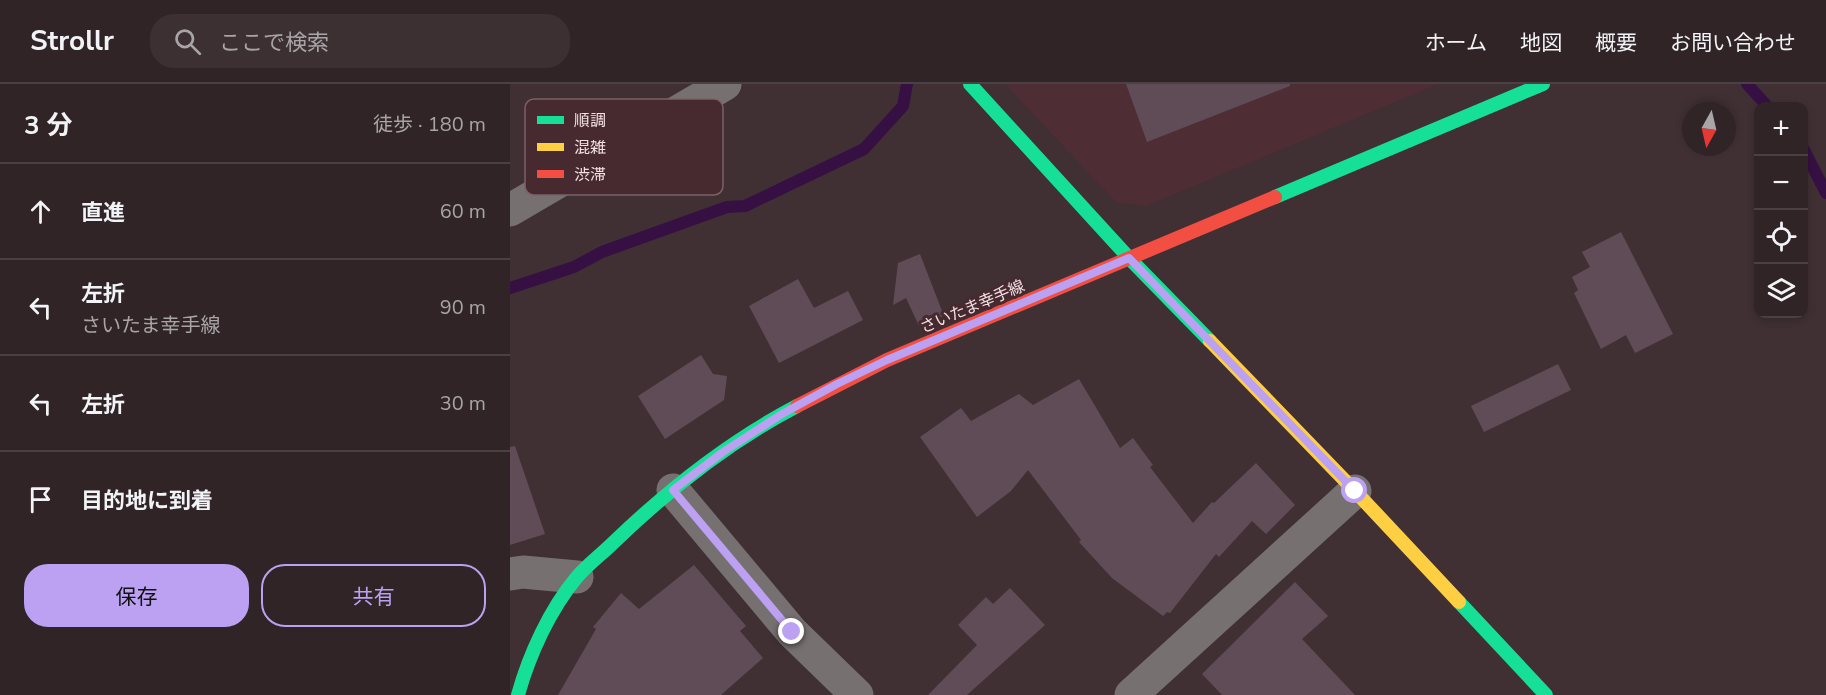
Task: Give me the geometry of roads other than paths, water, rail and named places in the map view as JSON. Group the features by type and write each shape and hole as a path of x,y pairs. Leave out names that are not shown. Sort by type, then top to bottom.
{"main road":[{"path":"970,84 1129,258 1355,491 1546,695"},
{"name":"さいたま幸手線","path":"518,695 524,674 548,621 577,577 673,490 723,452 782,414 887,360 1543,84"}],"street":[{"path":"699,99 725,84"},
{"path":"510,210 536,195"},
{"path":"673,490 792,632 857,695"},
{"path":"1131,695 1355,491"},
{"path":"510,574 523,572 577,577"}],"waterway":[{"path":"510,288 574,267 602,252 727,207 745,206 864,149 903,106 907,84"},
{"path":"1747,84 1763,102"},
{"path":"1807,156 1826,193"}]}
